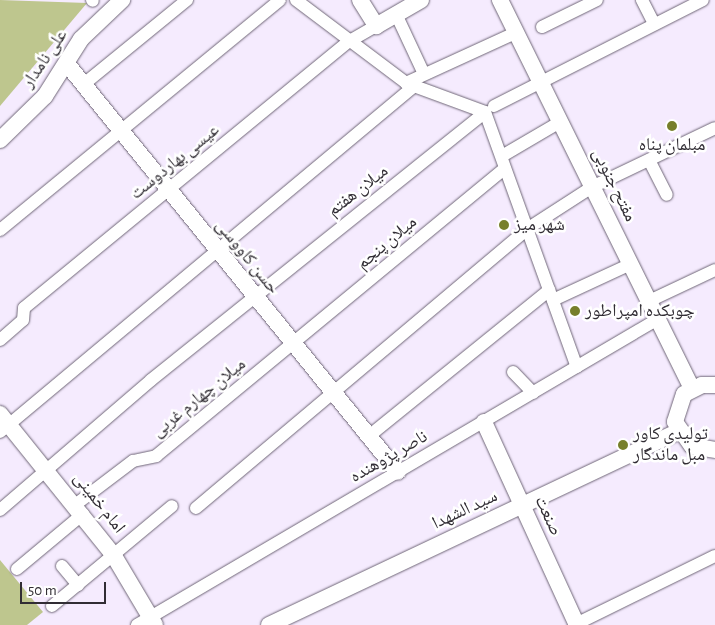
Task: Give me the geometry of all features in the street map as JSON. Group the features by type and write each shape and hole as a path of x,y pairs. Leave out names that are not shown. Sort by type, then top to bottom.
{"street":[{"name":"علی نامدار","path":"0,140 46,96 68,64 81,40 122,0"},
{"path":"84,84 187,0"},
{"path":"0,230 280,0"},
{"path":"296,0 348,42 409,85 489,109 505,168 577,367"},
{"path":"360,0 376,26 421,0"},
{"name":"مفتح جنوبی","path":"500,0 692,388"},
{"path":"542,27 598,0"},
{"path":"642,0 654,24"},
{"name":"میلان هفتم","path":"0,510 151,380 489,109 539,80 703,0"},
{"path":"396,14 424,74"},
{"name":"عیسی بهاردوست","path":"0,340 23,320 24,308 348,42 376,26"},
{"path":"3,423 216,250 409,85 424,74 515,33"},
{"name":"حسن کاووسی","path":"68,64 123,129 167,192 216,250 329,392 369,436 398,472"},
{"path":"502,156 560,122"},
{"path":"196,508 329,392 527,228 592,186 715,128"},
{"path":"649,160 666,195"},
{"name":"میلان پنجم","path":"292,345 505,168"},
{"path":"369,436 551,295 631,264"},
{"path":"649,301 715,270"},
{"name":"ناصر پژوهنده","path":"137,625 153,620 398,472 658,319"},
{"name":"میلان چهارم غربی","path":"17,569 79,509 133,461 156,456 292,345"},
{"path":"513,372 533,393"},
{"path":"715,385 692,388 677,408 678,432 692,446 715,450"},
{"name":"صنعت","path":"484,422 575,625"},
{"name":"امام خمینی","path":"3,423 46,469 79,509 114,556 153,620"},
{"name":"سید الشهدا","path":"269,625 678,432"},
{"path":"52,606 172,506"},
{"path":"575,625 715,556"},
{"path":"62,566 78,585"}],"green space":[{"path":"0,0 87,3 0,106"},
{"path":"0,560 43,612 27,625 0,625"}],"place":[{"name":"مبلمان پناه","path":"672,126"},
{"name":"شهر میز","path":"504,225"},
{"name":"چوبکده امپراطور","path":"575,311"},
{"name":"تولیدی کاور مبل ماندگار","path":"623,445"}]}
